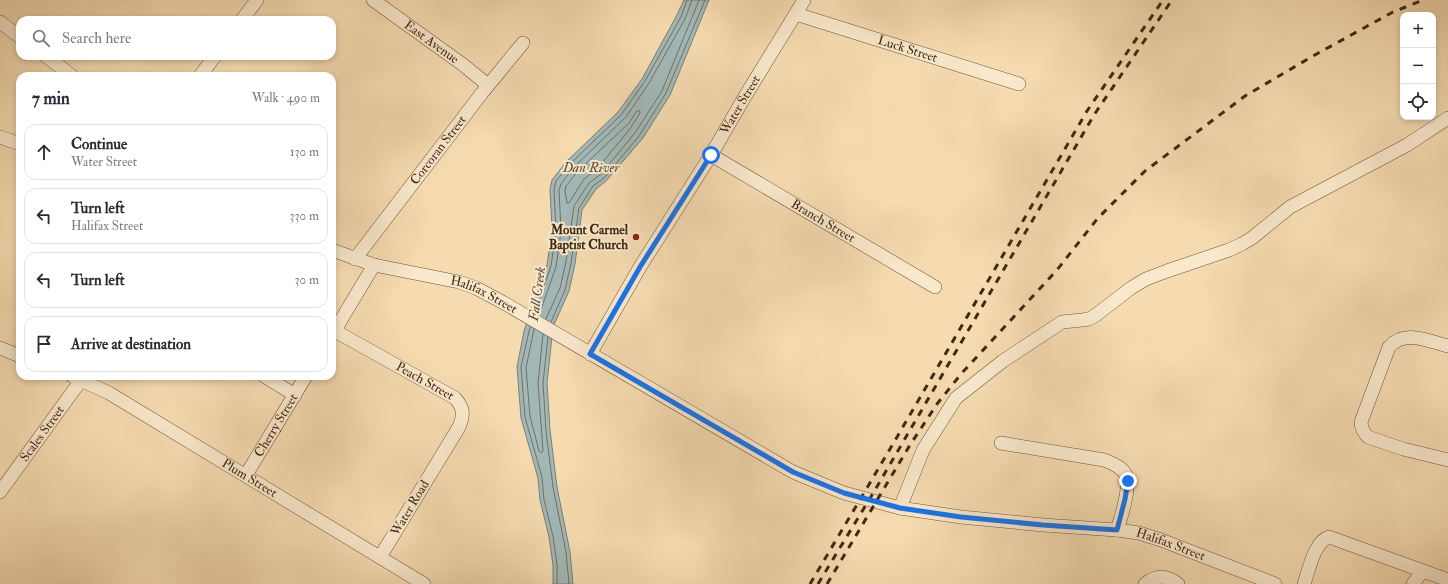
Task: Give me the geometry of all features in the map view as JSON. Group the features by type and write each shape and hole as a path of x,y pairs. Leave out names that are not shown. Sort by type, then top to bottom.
{"street":[{"path":"245,16 257,0"},
{"name":"East Avenue","path":"372,0 462,64 488,86"},
{"name":"Water Street","path":"590,354 640,267 711,155 804,0"},
{"name":"Luck Street","path":"796,14 1020,84"},
{"path":"0,22 16,34"},
{"name":"Corcoran Street","path":"355,259 488,86 523,43"},
{"path":"51,60 67,72"},
{"path":"203,72 212,60"},
{"path":"900,508 923,450 956,398 1003,361 1062,322 1089,319 1096,315 1131,288 1146,279 1242,244 1252,238 1290,207 1407,145 1448,118"},
{"path":"0,137 16,143"},
{"name":"Branch Street","path":"711,155 936,287"},
{"name":"Halifax Street","path":"336,252 374,265 459,282 476,288 793,472 844,493 900,508 961,517 1139,533 1275,584"},
{"path":"336,328 374,265"},
{"name":"Peach Street","path":"336,335 455,398 463,411 463,418 440,459"},
{"path":"1448,346 1411,336 1402,337 1394,342 1389,347 1361,422 1361,427 1368,437 1403,449 1448,460"},
{"path":"0,348 16,354"},
{"name":"Scales Street","path":"0,492 77,380"},
{"name":"Plum Street","path":"85,380 246,475 424,584"},
{"path":"271,380 295,395"},
{"name":"Cherry Street","path":"246,475 304,380"},
{"path":"1001,443 1104,460 1112,463 1122,470 1126,474 1128,481 1117,530"},
{"name":"Water Road","path":"380,557 440,459"},
{"path":"1304,584 1312,560 1320,543 1329,537 1422,572 1448,580"},
{"path":"1413,584 1422,572"},
{"path":"1145,584 1156,577 1165,577 1178,584"}],"water":[{"name":"Dan River","path":"684,0 709,0 670,95 643,138 606,181 596,189 582,210 575,264 569,291 553,327 547,383 550,430 557,487 570,552 573,584 553,584 553,565 549,537 540,500 538,478 521,418 517,367 524,331 547,265 552,230 550,189 552,180 566,162 618,112 642,79"}],"railway":[{"path":"810,584 1087,111 1163,0"},
{"path":"818,584 875,490 1094,115 1172,0"},
{"path":"827,584 910,445 937,404 961,374 1057,270 1098,218 1145,171 1245,96 1313,56 1393,12 1423,0"}],"place":[{"name":"Mount Carmel Baptist Church","path":"636,237"}],"route":[{"path":"711,155 640,267 590,354 793,472 844,493 882,504 961,517 1117,530 1128,481"}],"water label":[{"name":"Fall Creek","path":"537,294"}]}
